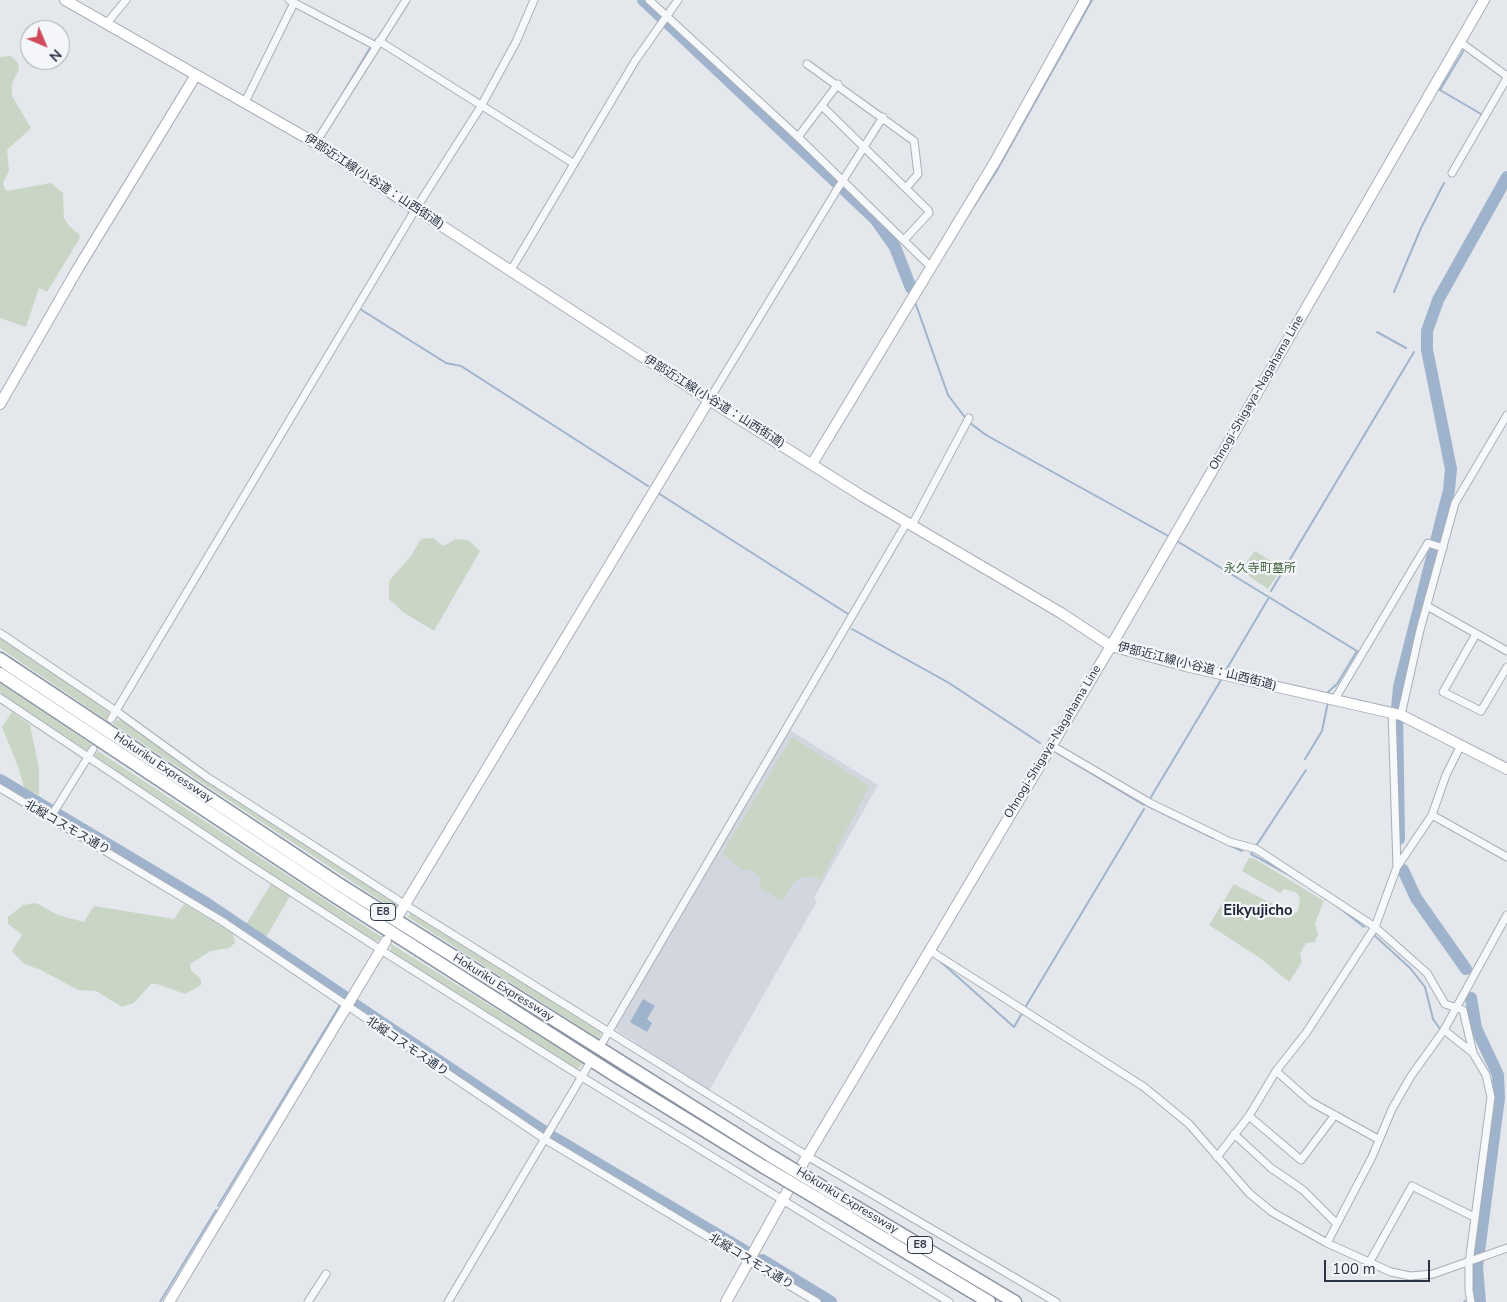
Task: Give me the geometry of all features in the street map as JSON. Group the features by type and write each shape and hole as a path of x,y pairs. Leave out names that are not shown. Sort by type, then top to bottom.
{"highway":[{"name":"Hokuriku Expressway","path":"0,659 338,883 768,1162"},
{"name":"Hokuriku Expressway","path":"0,674 330,893 616,1076 821,1194 990,1302"},
{"name":"Hokuriku Expressway","path":"821,1194 1015,1302"}],"main road":[{"name":"伊部近江線(小谷道：山西街道)","path":"65,0 313,142 709,400 909,523 1061,613 1111,646 1186,666 1395,713 1507,769"},
{"path":"812,464 930,266 996,160 1085,0"},
{"name":"Ohnogi-Shigaya-Nagahama Line","path":"726,1302 750,1261 781,1200 928,950 1111,646 1484,0"},
{"path":"0,404 77,270 196,75"},
{"path":"398,916 586,608 709,400"},
{"path":"169,1302 346,1006 384,946"}],"street":[{"path":"107,23 126,0"},
{"path":"313,142 406,0"},
{"path":"111,719 415,210 482,105 516,42 534,0"},
{"path":"649,0 666,20 798,137 840,185 904,240 930,266"},
{"path":"511,270 635,61 666,20 678,0"},
{"path":"245,102 294,2 377,43 482,105 573,163"},
{"path":"1452,173 1507,77 1460,42"},
{"path":"807,64 838,84 914,141 918,174 906,188"},
{"path":"798,137 838,84"},
{"path":"822,106 928,210 928,213 904,240"},
{"path":"709,400 883,118"},
{"path":"1397,867 1395,713 1455,503 1507,415"},
{"path":"602,1043 967,422"},
{"path":"1330,698 1428,543 1443,548"},
{"path":"1427,606 1507,651"},
{"path":"0,633 116,711 207,777 404,904 808,1156 1056,1302"},
{"path":"1476,634 1443,692 1481,711 1507,668"},
{"path":"0,698 87,757 384,946 582,1077 949,1302"},
{"path":"1051,745 1150,803 1230,842 1254,849 1375,926 1427,973 1445,1004 1463,1010 1473,1053 1486,1075 1491,1097 1474,1217 1469,1291 1471,1302"},
{"path":"1217,1157 1249,1116 1276,1071 1306,1032 1375,926 1397,867 1432,815 1446,775 1461,745"},
{"path":"53,812 92,749"},
{"name":"北縦コスモス通り","path":"0,788 222,921 346,1006 548,1137 817,1302"},
{"path":"1432,815 1507,857"},
{"path":"1327,1243 1336,1223 1361,1180 1378,1139 1411,1076 1444,1030 1507,915"},
{"path":"928,950 1144,1087 1189,1124 1249,1193 1272,1212 1327,1243 1391,1272 1410,1276 1433,1274 1507,1248"},
{"path":"1444,1030 1473,1053"},
{"path":"448,1302 548,1137 588,1066"},
{"path":"1276,1071 1311,1102 1378,1139"},
{"path":"1249,1116 1301,1160 1335,1115"},
{"path":"1234,1134 1271,1168 1303,1190 1336,1223"},
{"path":"1370,1263 1412,1186 1474,1217"},
{"path":"308,1302 326,1274"}],"shaded area":[{"path":"790,730 878,785 814,898 817,901 709,1091 618,1031 615,1027"}],"green space":[{"path":"11,56 18,63 19,70 12,83 12,96 31,128 7,150 9,171 3,183 5,189 7,191 51,183 63,193 64,218 69,226 79,234 80,238 47,292 39,288 26,327 0,318 0,57"},
{"path":"433,538 443,546 456,539 468,540 480,551 434,631 403,612 389,599 389,581 411,556 421,539"},
{"name":"永久寺町墓所","path":"1255,551 1282,568 1268,589 1240,570"},
{"path":"0,637 108,710 109,716 106,720 0,648"},
{"path":"0,683 91,744 87,750 80,750 0,696"},
{"path":"12,712 30,725 39,768 39,795 24,788 19,769 2,727"},
{"path":"123,719 400,904 398,912 113,724"},
{"path":"792,737 869,786 821,880 809,876 800,878 793,883 782,901 761,889 759,877 753,870 742,870 722,854"},
{"path":"98,751 383,938 375,942 98,762 95,755"},
{"path":"1249,858 1255,859 1324,901 1315,923 1318,934 1315,942 1306,943 1300,954 1302,962 1289,982 1260,958 1209,925 1234,884 1273,904 1271,912 1277,918 1289,918 1298,911 1300,898 1297,893 1284,889 1280,893 1242,871"},
{"path":"271,884 290,896 265,939 245,926"},
{"path":"36,903 58,915 84,922 94,906 174,919 184,904 232,931 235,943 229,948 211,951 190,964 191,970 201,979 201,985 185,994 157,984 151,984 134,1003 122,1007 96,991 78,990 41,970 24,964 12,951 22,935 8,924 8,917 23,905"},
{"path":"412,911 602,1030 599,1039 408,917"},
{"path":"391,944 583,1063 576,1071 391,953"}],"water":[{"path":"643,999 655,1006 647,1019 652,1023 647,1032 630,1022"}],"waterway":[{"path":"643,0 876,220 895,247 911,288"},
{"path":"967,217 996,172 1092,0"},
{"path":"1462,47 1464,50 1440,90 1481,114 1481,117"},
{"path":"334,108 370,48"},
{"path":"1399,839 1397,709 1399,687 1449,490 1451,469 1427,350 1427,331 1438,300 1507,177"},
{"path":"1394,292 1421,228 1444,183"},
{"path":"369,185 408,210 409,214"},
{"path":"915,302 948,395 967,420"},
{"path":"360,309 446,363 461,366 648,486"},
{"path":"1377,332 1406,348"},
{"path":"1271,591 1414,352"},
{"path":"970,423 986,435 1170,537"},
{"path":"658,493 848,614"},
{"path":"1177,541 1357,651 1337,684 1328,692 1328,695"},
{"path":"1226,670 1268,599"},
{"path":"852,629 949,683 1040,743"},
{"path":"1151,797 1221,680"},
{"path":"1305,759 1322,731 1328,702"},
{"path":"1057,753 1144,805"},
{"path":"1256,846 1306,770"},
{"path":"0,780 206,903 348,999"},
{"path":"1148,806 1213,838"},
{"path":"1026,1006 1144,809"},
{"path":"1229,845 1242,851"},
{"path":"1254,850 1251,854 1293,877"},
{"path":"1403,870 1416,898 1466,969"},
{"path":"1337,906 1364,927"},
{"path":"1374,935 1410,968 1425,987 1433,1019 1440,1029"},
{"path":"941,962 1014,1027 1021,1015"},
{"path":"1471,998 1476,1028 1498,1075 1499,1098 1477,1267 1480,1302"},
{"path":"354,1004 551,1136 745,1251"},
{"path":"218,1206 340,1005"},
{"path":"160,1302 216,1210"},
{"path":"762,1260 831,1302"}],"district":[{"name":"Eikyujicho","path":"1258,911"}]}
